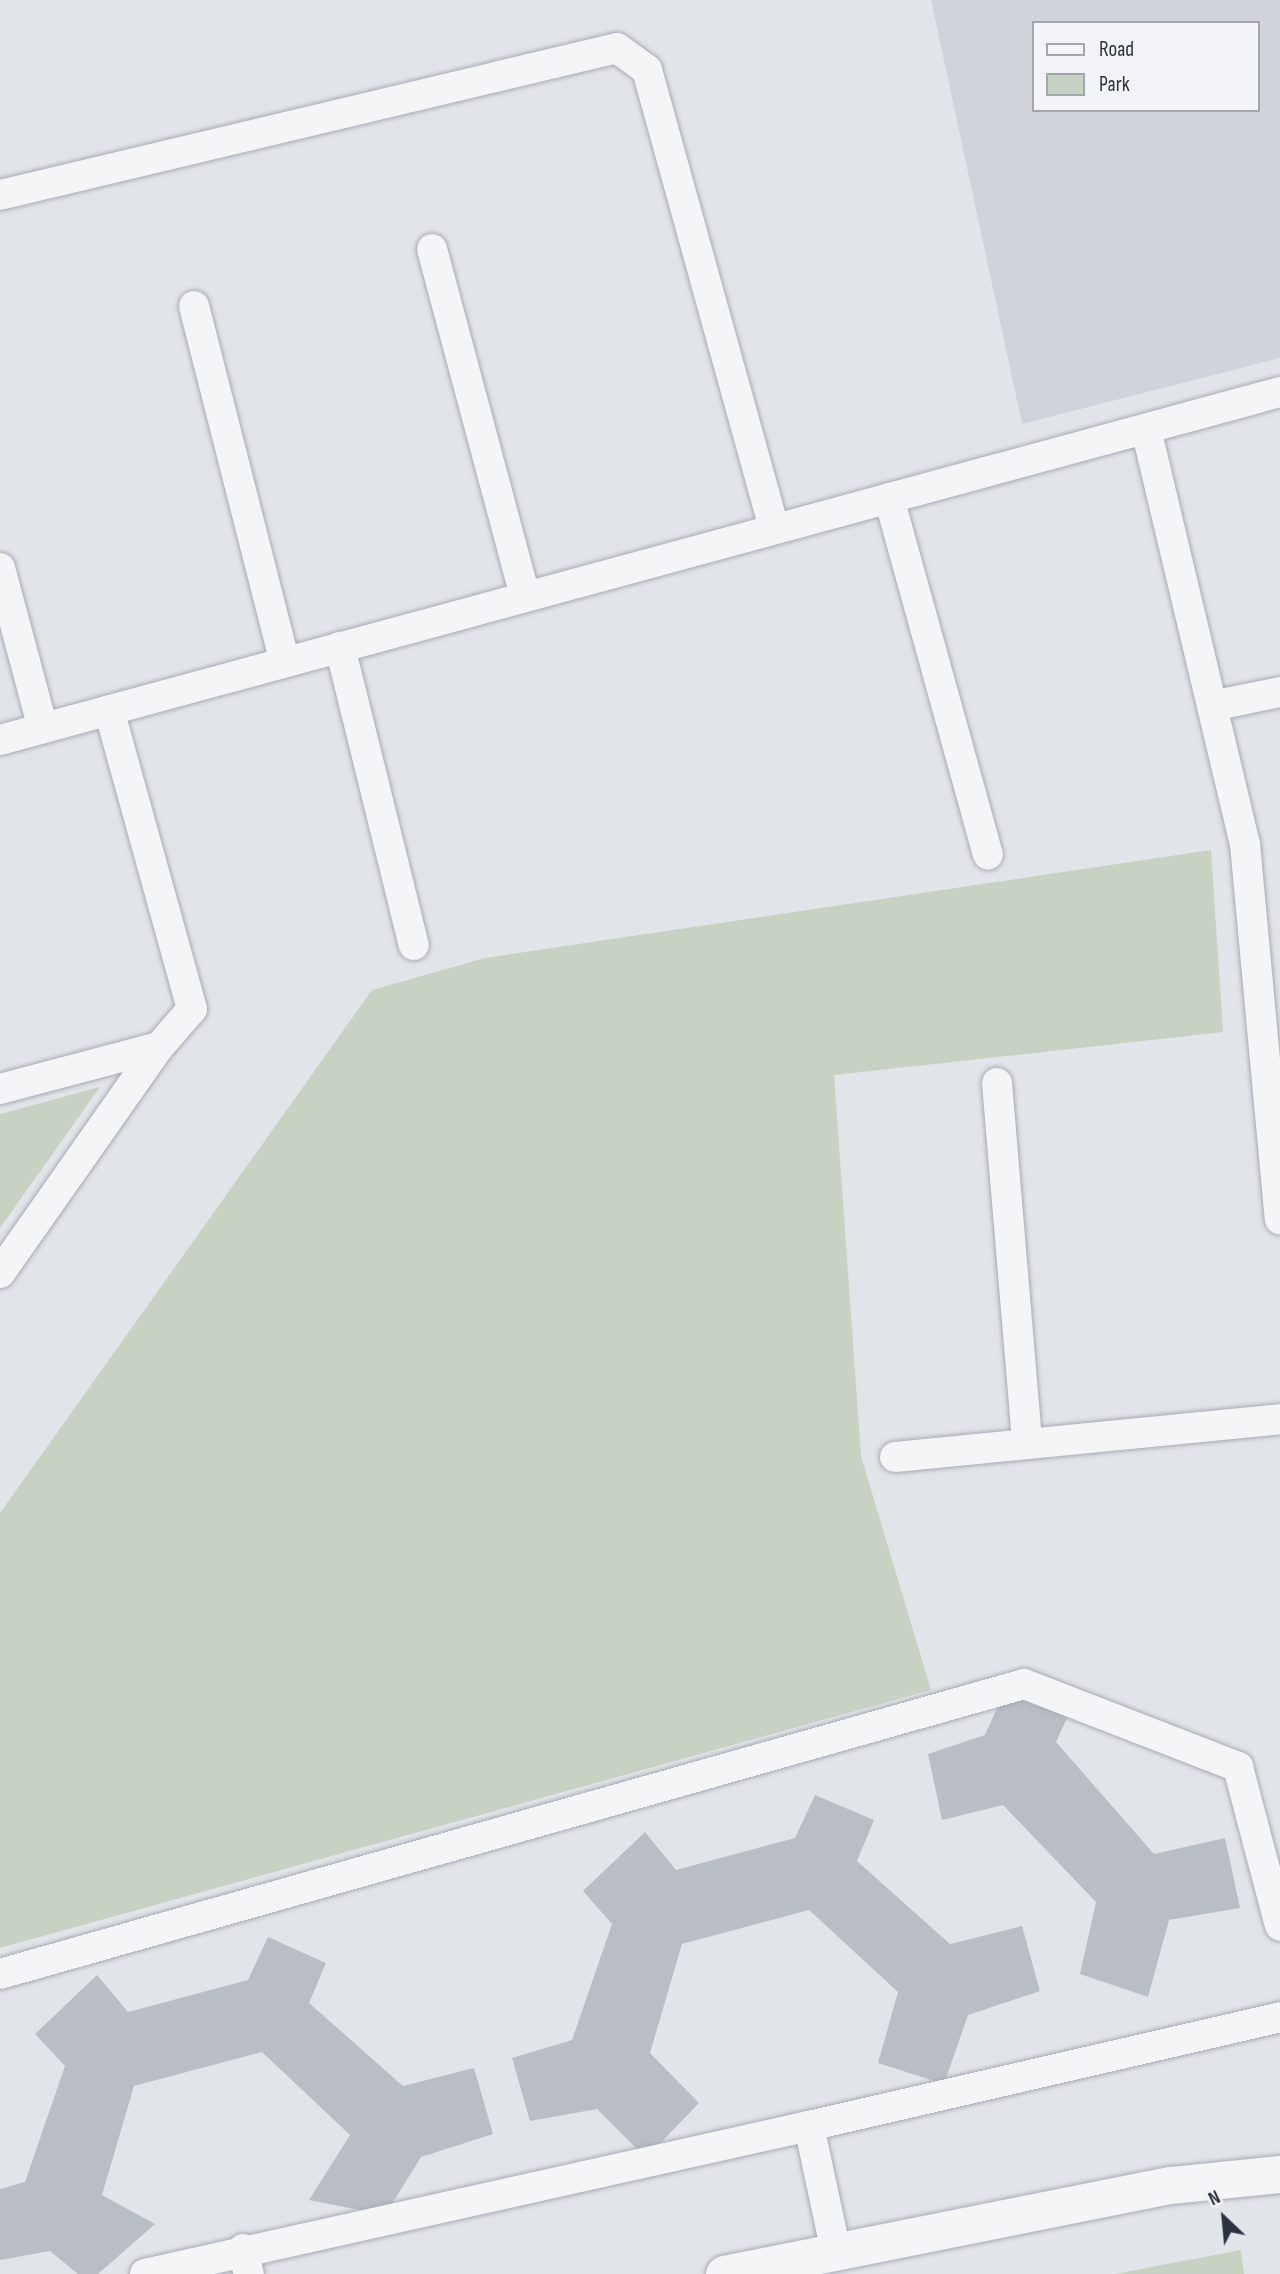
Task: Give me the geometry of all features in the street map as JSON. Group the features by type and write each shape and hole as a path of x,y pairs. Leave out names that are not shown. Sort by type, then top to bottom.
{"street":[{"path":"0,195 617,48 647,70 774,529"},
{"path":"432,249 525,596"},
{"path":"194,306 285,662"},
{"path":"0,740 1280,392"},
{"path":"1146,429 1245,844 1269,974 1280,1219"},
{"path":"890,498 988,854"},
{"path":"0,568 43,728"},
{"path":"340,647 414,945"},
{"path":"1212,706 1280,692"},
{"path":"0,1273 159,1047 192,1009 109,710"},
{"path":"0,1089 159,1047"},
{"path":"997,1083 1027,1444"},
{"path":"895,1457 1280,1419"},
{"path":"0,1975 1024,1684 1238,1767 1280,1926"},
{"path":"145,2274 246,2262 809,2126 1280,2017"},
{"path":"809,2126 836,2252"},
{"path":"724,2274 1171,2185 1280,2174"}],"shaded area":[{"path":"931,0 1280,0 1280,358 1022,424"}],"green space":[{"path":"1211,850 1223,1032 834,1075 861,1456 931,1690 0,1948 0,1513 372,990 485,958"},
{"path":"100,1087 0,1228 0,1114"},
{"path":"1241,2250 1244,2274 1115,2274"}],"building":[{"path":"1002,1697 1046,1704 1067,1718 1056,1742 1154,1854 1225,1838 1240,1908 1169,1920 1148,1997 1080,1974 1096,1902 1003,1805 942,1820 928,1754 985,1735"},
{"path":"815,1795 874,1820 857,1861 950,1944 1022,1926 1040,1991 968,2015 944,2084 878,2063 898,1992 809,1910 682,1944 650,2053 699,2103 646,2158 597,2109 530,2121 512,2058 572,2040 612,1924 583,1891 645,1832 676,1870 795,1838"},
{"path":"268,1937 326,1963 309,2003 403,2086 474,2068 493,2134 421,2157 385,2215 309,2200 350,2135 262,2052 134,2086 102,2195 155,2224 98,2274 78,2274 50,2251 0,2260 0,2189 25,2182 65,2066 35,2034 97,1975 128,2012 248,1980"}]}
